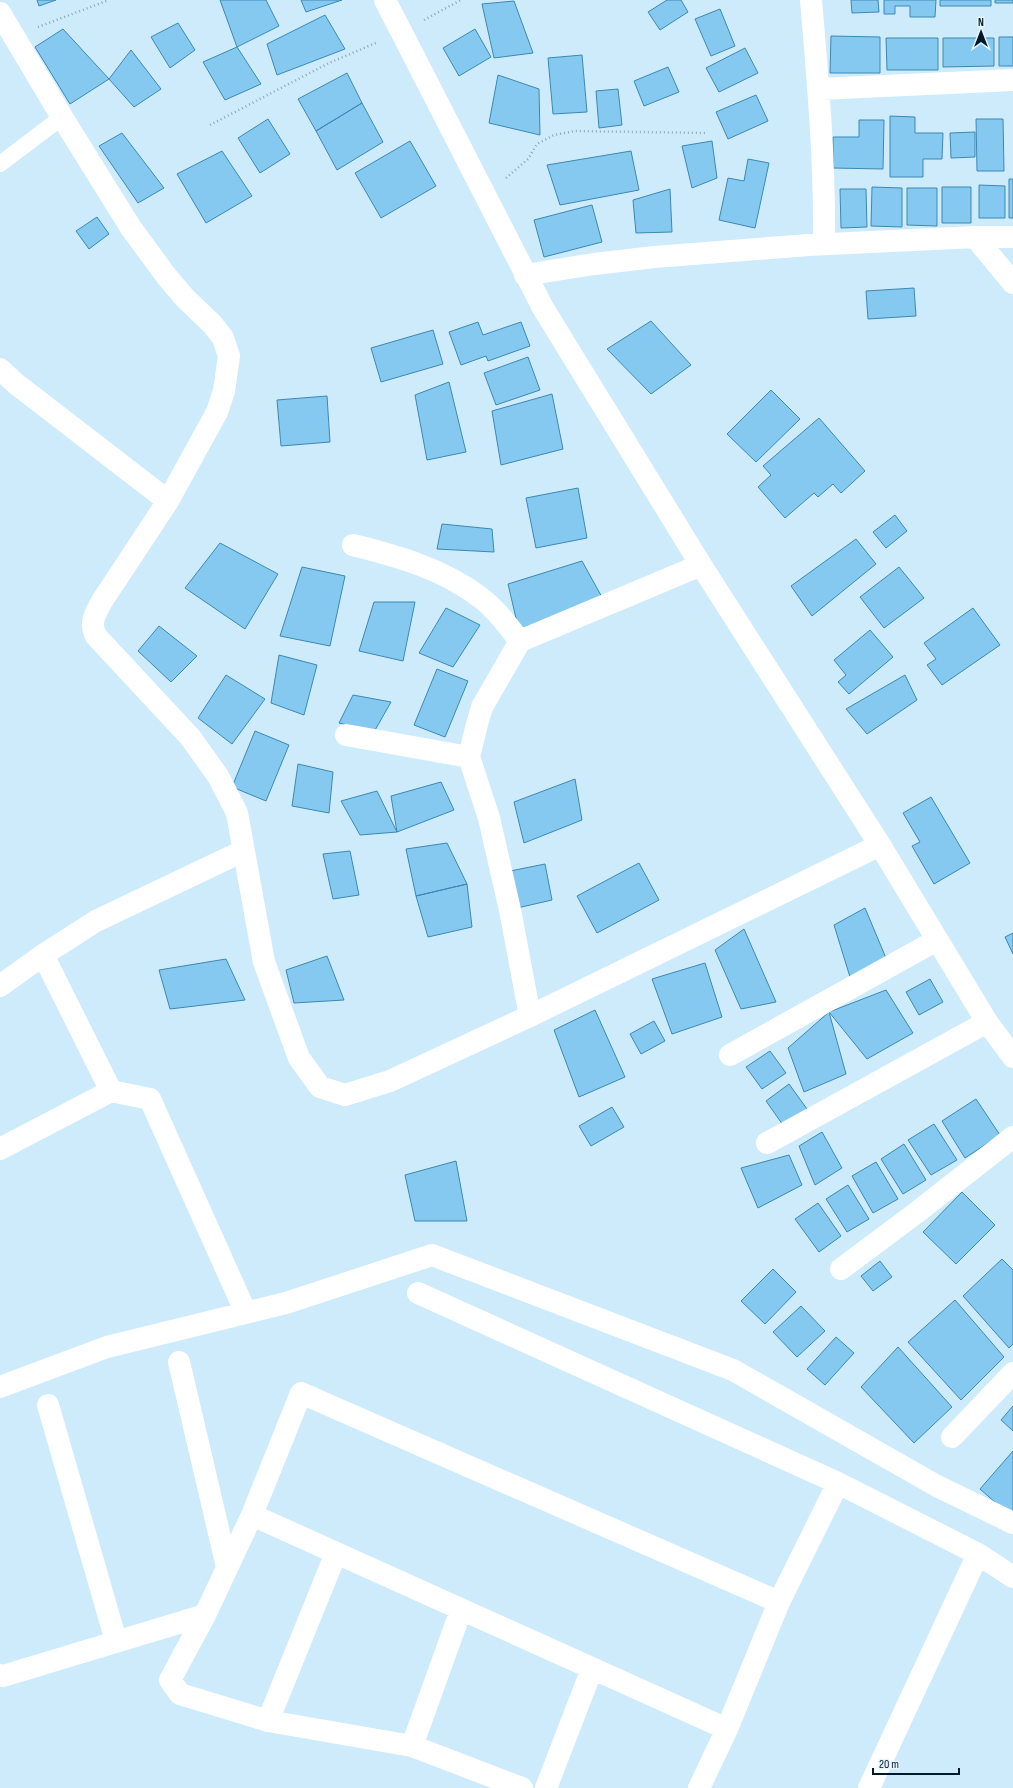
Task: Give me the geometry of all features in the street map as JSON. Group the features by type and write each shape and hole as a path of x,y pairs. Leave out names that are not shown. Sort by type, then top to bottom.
{"street":[{"path":"385,0 403,32 543,308 701,565 880,845 987,1022 1013,1057"},
{"path":"811,0 819,89 824,244"},
{"path":"0,13 131,228 171,282 212,325 222,338 229,356 224,391 217,412 168,502 102,601 94,616 92,628 96,636 190,737 218,776 237,813 264,962 299,1058 320,1087 345,1095 390,1081 530,1016 880,845"},
{"path":"819,89 1013,80"},
{"path":"525,275 654,256 824,244 975,237 1013,237"},
{"path":"975,237 1013,284"},
{"path":"0,369 15,383 168,502"},
{"path":"353,545 387,554 416,564 454,580 481,598 500,616 520,641"},
{"path":"530,1016 510,910 489,818 470,757 482,707 520,641 701,565"},
{"path":"346,735 470,757"},
{"path":"0,986 43,955 96,921 243,852"},
{"path":"730,1054 937,940"},
{"path":"43,955 111,1091"},
{"path":"768,1144 987,1022"},
{"path":"0,1149 111,1091 150,1099 246,1313"},
{"path":"842,1268 916,1213 1013,1137"},
{"path":"0,1387 107,1346 286,1303 432,1255 733,1370 937,1486 1013,1523"},
{"path":"418,1293 838,1483 978,1554 1013,1577"},
{"path":"179,1362 227,1567"},
{"path":"952,1437 1013,1373"},
{"path":"522,1788 412,1746 268,1721 180,1694 170,1680 205,1615 252,1515 301,1393 779,1602"},
{"path":"48,1405 116,1641"},
{"path":"699,1788 727,1729 779,1602 838,1483"},
{"path":"252,1515 727,1729"},
{"path":"268,1721 336,1553"},
{"path":"869,1788 978,1554"},
{"path":"412,1746 461,1610"},
{"path":"0,1675 3,1676 205,1615"},
{"path":"546,1788 592,1669"}],"lane":[{"path":"0,164 62,117"}],"path":[{"path":"15,36 109,0"},
{"path":"210,125 329,62 403,32 461,0"},
{"path":"486,196 528,159 537,144 554,135 575,131 706,133"}],"building":[{"path":"37,0 56,0 39,6"},
{"path":"220,0 266,0 279,26 237,47"},
{"path":"301,0 342,0 306,12"},
{"path":"667,0 681,0 688,12 660,30 648,12"},
{"path":"851,0 878,0 879,12 852,13"},
{"path":"884,0 936,0 935,17 910,17 910,6 895,6 895,14 884,14"},
{"path":"940,0 991,0 991,6 940,6"},
{"path":"995,0 1013,0 1013,3 995,3"},
{"path":"514,1 533,53 494,58 482,4"},
{"path":"720,9 735,46 711,56 695,19"},
{"path":"325,15 345,49 277,75 267,44"},
{"path":"178,23 195,50 170,68 151,37"},
{"path":"63,29 109,79 70,104 35,47"},
{"path":"475,29 491,57 459,76 443,48"},
{"path":"831,36 880,37 880,73 830,73"},
{"path":"999,37 1013,37 1013,66 999,66"},
{"path":"886,38 938,38 938,70 887,70"},
{"path":"943,38 994,38 994,66 943,67"},
{"path":"237,47 261,84 225,100 203,62"},
{"path":"745,48 758,73 719,92 706,68"},
{"path":"131,50 161,89 134,107 109,79"},
{"path":"582,55 587,112 553,114 548,58"},
{"path":"668,67 679,92 644,106 634,81"},
{"path":"347,73 362,103 316,131 298,99"},
{"path":"498,75 539,89 540,135 489,123"},
{"path":"618,89 622,125 599,128 596,91"},
{"path":"756,95 768,121 728,139 716,112"},
{"path":"362,103 383,142 337,170 316,131"},
{"path":"890,116 915,117 915,133 943,133 942,159 923,159 923,177 890,177"},
{"path":"268,119 290,154 260,173 238,138"},
{"path":"976,119 1003,119 1004,171 977,171"},
{"path":"859,120 884,120 883,169 833,168 833,137 859,137"},
{"path":"975,132 975,157 951,158 950,133"},
{"path":"122,133 164,188 138,203 99,146"},
{"path":"410,141 436,186 381,218 355,173"},
{"path":"712,141 717,178 692,188 682,146"},
{"path":"222,151 252,196 206,223 177,174"},
{"path":"631,151 639,190 560,205 547,165"},
{"path":"748,159 769,163 755,228 719,220 728,178 744,181"},
{"path":"1009,179 1013,179 1013,218 1009,218"},
{"path":"979,185 1005,186 1005,218 979,218"},
{"path":"872,187 902,188 902,227 871,226"},
{"path":"942,187 971,187 971,223 942,223"},
{"path":"907,188 937,188 937,226 907,225"},
{"path":"670,189 672,232 636,233 633,200"},
{"path":"840,189 866,189 867,227 841,228"},
{"path":"592,205 602,242 544,257 534,220"},
{"path":"97,217 109,234 89,249 76,231"},
{"path":"914,288 916,316 868,319 866,291"},
{"path":"651,321 691,365 651,394 607,349"},
{"path":"478,322 483,335 521,322 530,346 488,361 486,356 461,365 449,332"},
{"path":"433,330 443,364 381,382 371,348"},
{"path":"528,357 540,390 496,405 484,373"},
{"path":"449,382 466,452 427,460 415,395"},
{"path":"771,390 800,419 756,462 727,434"},
{"path":"552,394 563,449 501,465 492,411"},
{"path":"327,396 330,442 281,446 277,400"},
{"path":"819,418 865,471 841,493 833,484 818,497 814,493 785,518 758,487 771,475 763,466"},
{"path":"578,488 587,538 536,548 526,498"},
{"path":"895,515 907,531 886,548 873,532"},
{"path":"442,524 492,529 494,552 437,549"},
{"path":"856,539 876,564 812,616 791,586"},
{"path":"220,543 278,574 245,629 185,588"},
{"path":"582,561 603,599 519,631 508,584"},
{"path":"302,567 345,576 330,646 280,636"},
{"path":"899,567 924,598 884,628 860,597"},
{"path":"374,602 415,602 403,661 359,651"},
{"path":"446,608 480,625 453,667 419,653"},
{"path":"973,608 1000,645 942,685 927,665 936,659 924,643"},
{"path":"159,626 197,656 171,682 138,651"},
{"path":"870,630 893,657 849,694 838,682 846,675 834,660"},
{"path":"279,655 317,665 304,715 271,703"},
{"path":"437,669 468,681 445,737 414,725"},
{"path":"226,675 265,699 232,744 198,718"},
{"path":"905,675 917,700 867,734 846,709"},
{"path":"353,695 391,702 374,732 339,723"},
{"path":"255,731 289,745 266,801 232,787"},
{"path":"298,764 333,772 329,813 292,806"},
{"path":"575,779 582,820 524,843 514,802"},
{"path":"441,782 454,810 397,832 391,796"},
{"path":"377,791 397,832 360,835 341,801"},
{"path":"931,797 970,863 934,884 912,846 920,842 903,813"},
{"path":"447,843 467,884 416,896 406,849"},
{"path":"350,851 359,895 333,899 323,854"},
{"path":"639,863 659,900 597,933 577,896"},
{"path":"545,864 552,900 517,908 510,871"},
{"path":"467,884 472,927 428,937 416,896"},
{"path":"865,908 886,958 850,977 834,925"},
{"path":"744,929 776,1002 741,1009 715,950"},
{"path":"1013,933 1013,954 1005,937"},
{"path":"327,956 344,1000 294,1003 286,970"},
{"path":"226,959 245,1000 170,1009 159,970"},
{"path":"705,963 722,1017 672,1034 652,979"},
{"path":"930,979 943,1002 919,1015 906,992"},
{"path":"886,990 913,1033 867,1059 829,1012"},
{"path":"595,1010 625,1077 579,1097 554,1030"},
{"path":"829,1012 846,1074 804,1092 788,1048"},
{"path":"654,1021 665,1041 641,1054 630,1034"},
{"path":"770,1051 786,1073 762,1089 746,1067"},
{"path":"789,1084 807,1109 783,1125 766,1101"},
{"path":"976,1099 1000,1135 965,1158 942,1121"},
{"path":"612,1107 624,1127 591,1146 579,1126"},
{"path":"934,1124 957,1160 931,1175 908,1140"},
{"path":"822,1132 842,1168 815,1185 799,1146"},
{"path":"904,1144 926,1180 903,1194 881,1159"},
{"path":"789,1155 802,1185 758,1208 741,1168"},
{"path":"456,1161 467,1221 415,1221 405,1175"},
{"path":"876,1162 898,1199 873,1213 852,1176"},
{"path":"848,1185 869,1219 847,1232 826,1199"},
{"path":"962,1192 995,1225 956,1264 923,1232"},
{"path":"818,1203 841,1236 819,1252 795,1219"},
{"path":"1002,1259 1013,1270 1013,1344 1009,1348 963,1296"},
{"path":"880,1261 892,1277 873,1291 861,1276"},
{"path":"773,1269 796,1292 765,1324 741,1301"},
{"path":"955,1300 1004,1357 961,1400 908,1342"},
{"path":"801,1306 825,1331 797,1357 773,1332"},
{"path":"836,1337 854,1353 825,1385 807,1369"},
{"path":"898,1347 952,1407 914,1443 861,1387"},
{"path":"1013,1406 1013,1431 1001,1420"},
{"path":"1013,1451 1013,1518 980,1489"}]}
